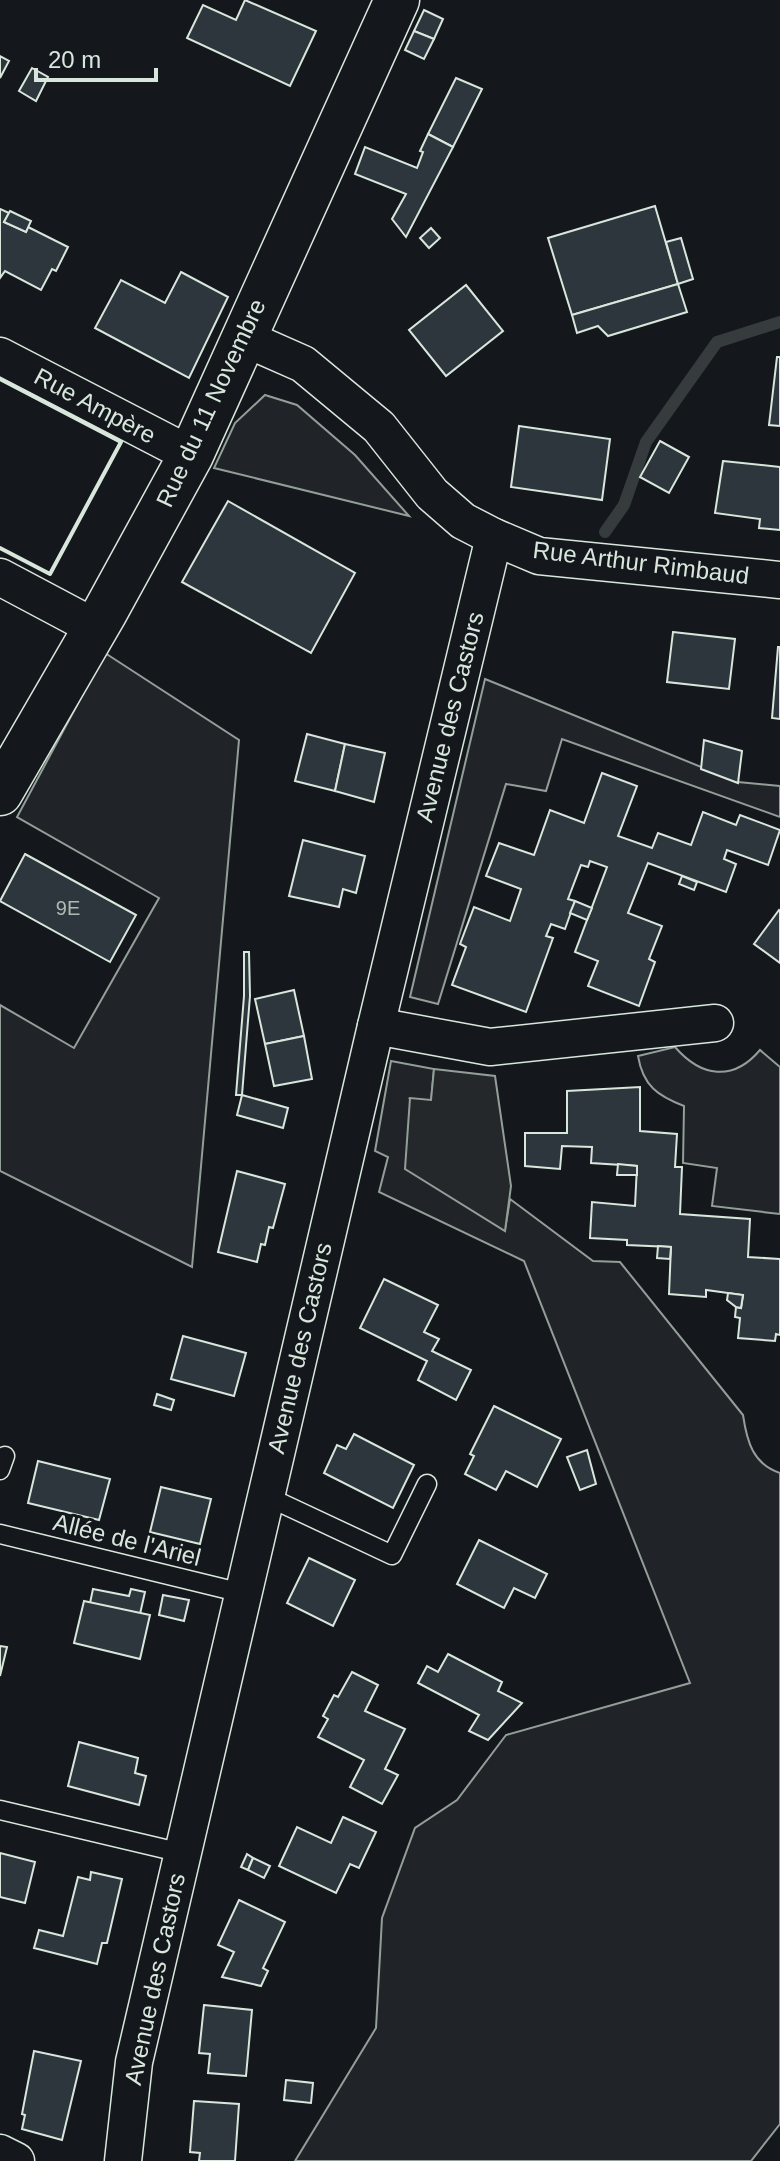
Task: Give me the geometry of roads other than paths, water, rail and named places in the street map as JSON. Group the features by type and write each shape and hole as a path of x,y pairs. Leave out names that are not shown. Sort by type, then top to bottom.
{"street":[{"name":"Rue du 11 Novembre","path":"0,793 96,628 191,455 397,0"},
{"name":"Rue Arthur Rimbaud","path":"244,338 303,364 379,427 432,494 463,521 494,537 539,556 780,580"},
{"name":"Rue Ampère","path":"0,356 191,455"},
{"name":"Avenue des Castors","path":"123,2161 134,2062 242,1593 494,537"},
{"path":"0,577 96,628"},
{"path":"376,1026 490,1047 715,1023"},
{"path":"0,2153 16,2161"}],"lane":[{"path":"266,1496 392,1555 427,1484"},
{"name":"Allée de l'Ariel","path":"0,1534 242,1593"},
{"path":"0,1810 182,1853"}],"waterway":[{"path":"605,532 624,505 646,442 717,342 780,322"}]}
